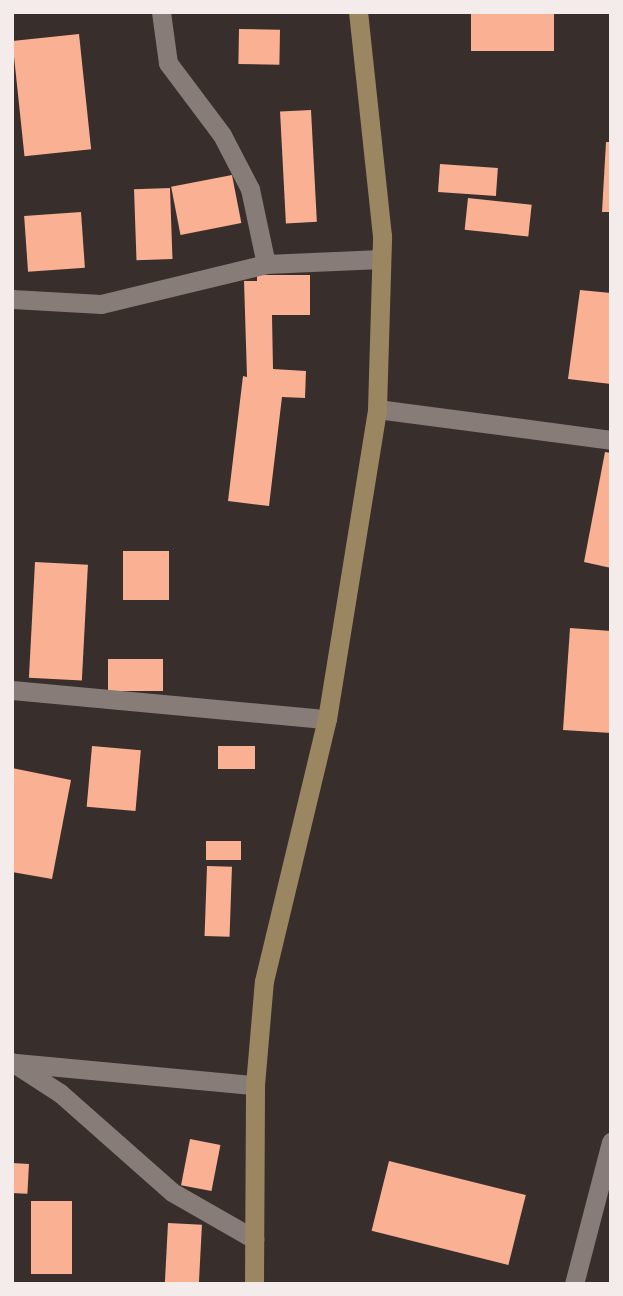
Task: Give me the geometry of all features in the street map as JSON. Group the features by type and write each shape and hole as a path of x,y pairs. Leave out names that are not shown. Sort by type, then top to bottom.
{"main road":[{"path":"254,1284 255,1085 264,981 327,719 377,409 381,259 358,12"}],"street":[{"path":"161,12 168,63 222,135 250,189 266,264"},
{"path":"12,299 101,304 266,264 381,259"},
{"path":"377,409 611,439"},
{"path":"12,691 327,719"},
{"path":"12,1062 255,1085"},
{"path":"12,1062 60,1093 172,1192 254,1239"},
{"path":"574,1284 611,1142"}],"building":[{"path":"471,12 554,12 554,51 471,51"},
{"path":"239,29 280,30 279,65 238,64"},
{"path":"79,34 91,149 24,156 12,41"},
{"path":"311,110 317,222 286,223 280,112"},
{"path":"606,142 611,142 611,212 602,212"},
{"path":"440,164 498,168 496,196 438,192"},
{"path":"232,175 241,223 180,235 171,187"},
{"path":"170,188 172,259 136,260 134,189"},
{"path":"468,198 532,205 528,237 465,230"},
{"path":"81,212 85,268 28,272 24,216"},
{"path":"257,275 310,275 310,315 272,315 273,369 306,371 305,398 282,397 269,506 228,501 243,376 247,377 244,281 257,281"},
{"path":"580,290 611,293 611,384 568,379"},
{"path":"605,452 611,453 611,568 584,562"},
{"path":"123,551 169,551 169,600 123,600"},
{"path":"35,562 88,565 82,681 29,678"},
{"path":"570,628 611,631 611,733 563,730"},
{"path":"108,659 163,659 163,691 108,691"},
{"path":"92,746 141,750 135,811 87,807"},
{"path":"218,746 255,746 255,769 218,769"},
{"path":"12,768 71,780 52,879 12,872"},
{"path":"206,841 241,841 241,860 206,860"},
{"path":"207,866 232,867 230,937 205,936"},
{"path":"190,1139 220,1145 211,1191 181,1185"},
{"path":"389,1161 526,1195 508,1265 372,1231"},
{"path":"12,1163 29,1164 27,1194 12,1193"},
{"path":"31,1201 72,1201 72,1274 31,1274"},
{"path":"168,1223 202,1225 199,1284 165,1284"}]}
